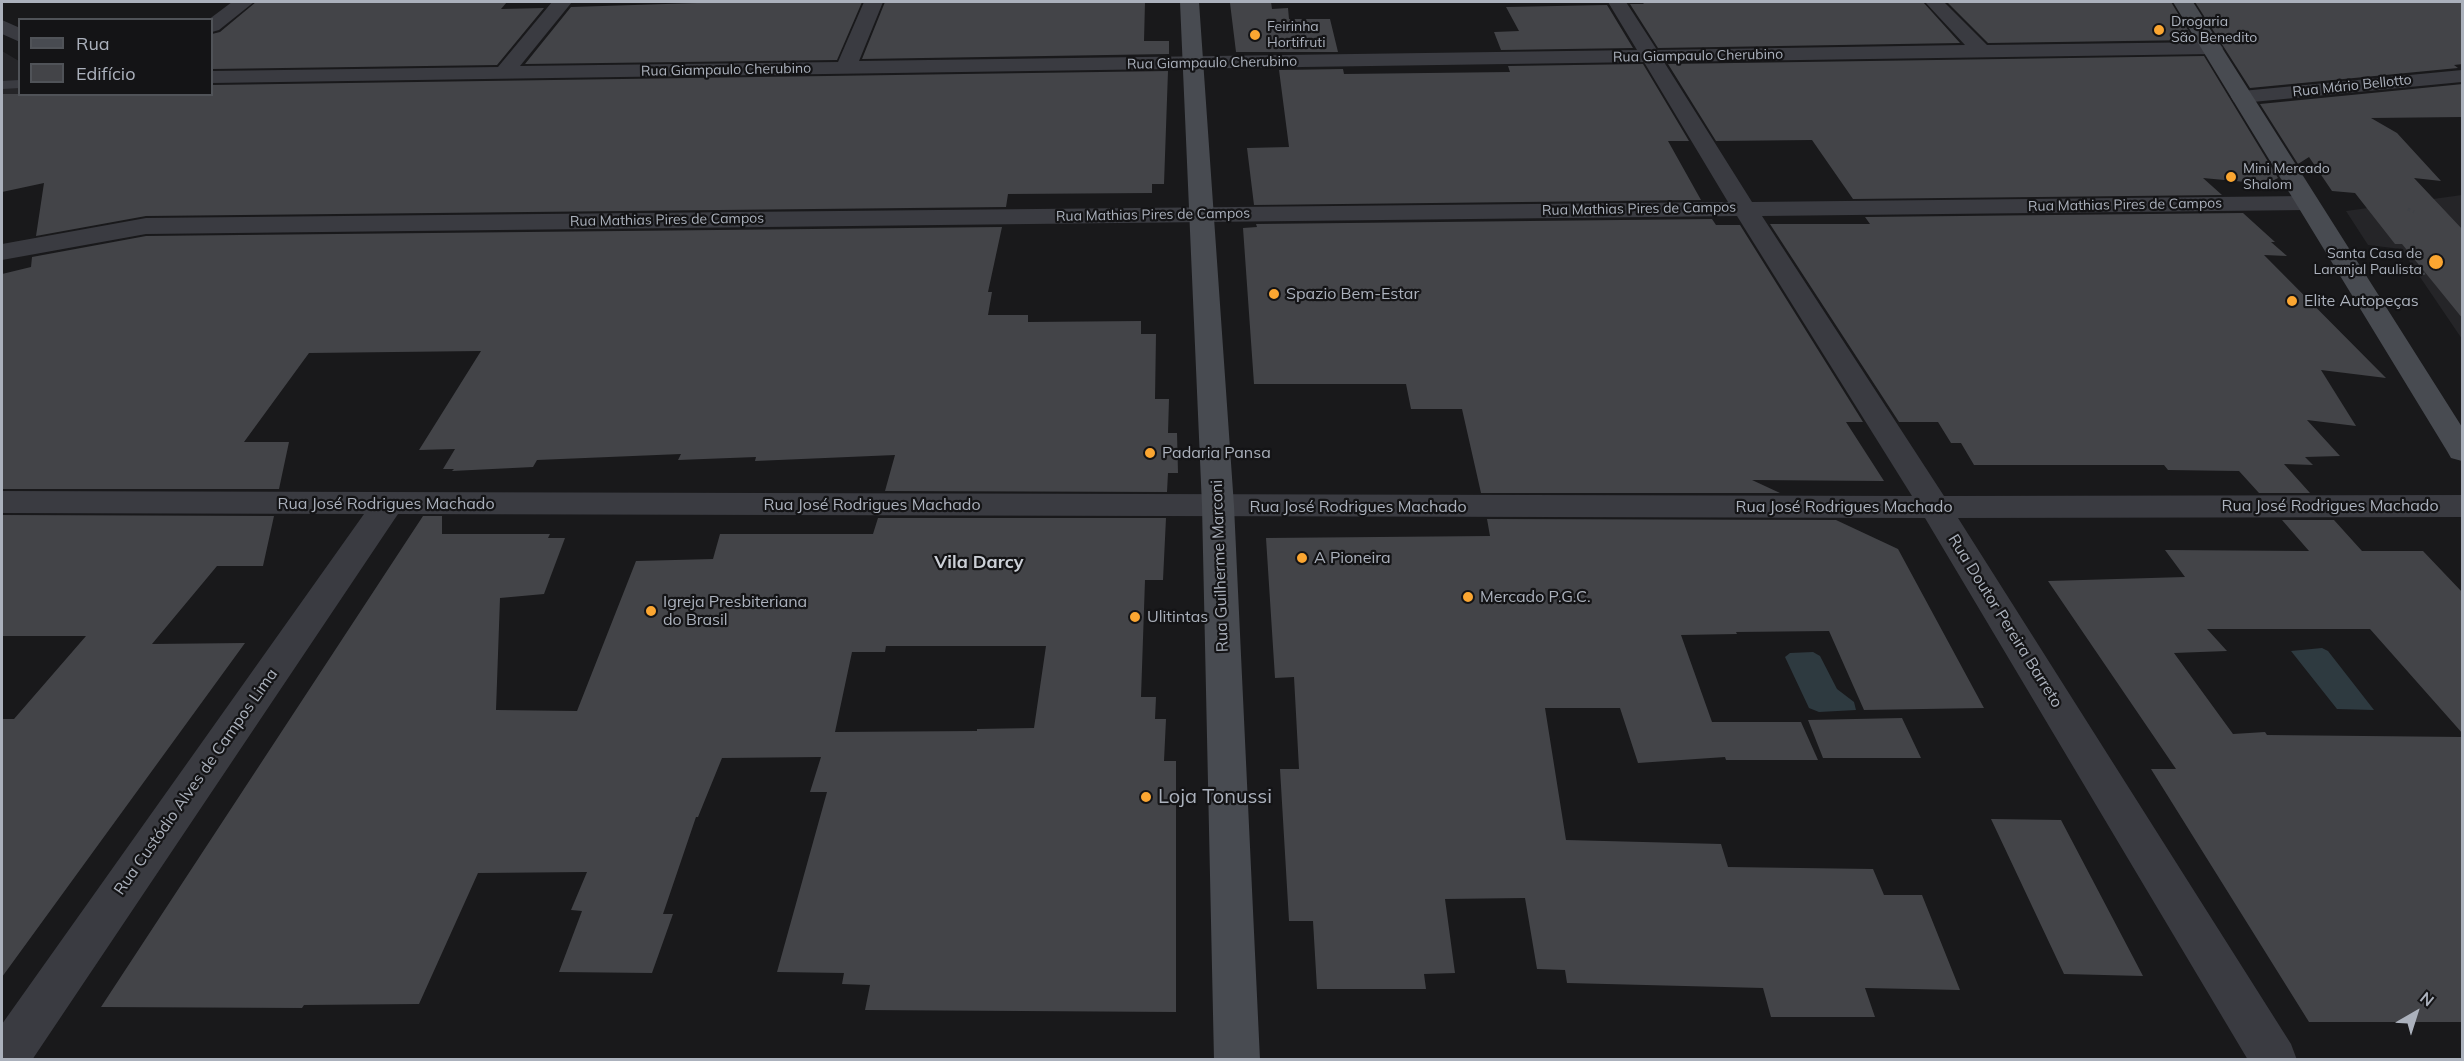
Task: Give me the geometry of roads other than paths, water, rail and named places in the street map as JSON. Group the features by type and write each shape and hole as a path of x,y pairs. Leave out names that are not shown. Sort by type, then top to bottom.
{"main road":[{"name":"Rua Guilherme Marconi","path":"1189,2 1218,506 1237,1059"},
{"path":"2183,2 2463,451"}],"street":[{"path":"213,25 244,2"},
{"path":"504,73 562,2"},
{"path":"846,68 873,2"},
{"name":"Rua Doutor Pereira Barreto","path":"1617,2 1744,208 1935,507 2274,1059"},
{"path":"1934,2 1982,52"},
{"path":"2,27 18,35"},
{"name":"Rua Giampaulo Cherubino","path":"213,77 2213,48"},
{"name":"Rua Mário Bellotto","path":"2242,97 2463,75"},
{"name":"Rua Mathias Pires de Campos","path":"2,252 146,226 2307,203"},
{"name":"Rua José Rodrigues Machado","path":"2,502 1218,506 2463,506"},
{"name":"Rua Custódio Alves de Campos Lima","path":"4,1059 388,504"}],"lane":[{"path":"2,85 18,84"}],"place":[{"name":"Drogaria São Benedito","path":"2159,30"},
{"name":"Feirinha Hortifruti","path":"1255,35"},
{"name":"Mini Mercado Shalom","path":"2231,177"},
{"name":"Santa Casa de Laranjal Paulista","path":"2436,262"},
{"name":"Spazio Bem-Estar","path":"1274,294"},
{"name":"Elite Autopeças","path":"2292,301"},
{"name":"Padaria Pansa","path":"1150,453"},
{"name":"A Pioneira","path":"1302,558"},
{"name":"Mercado P.G.C.","path":"1468,597"},
{"name":"Igreja Presbiteriana do Brasil","path":"651,611"},
{"name":"Ulitintas","path":"1135,617"},
{"name":"Loja Tonussi","path":"1146,797"}],"district":[{"name":"Vila Darcy","path":"979,563"}]}
